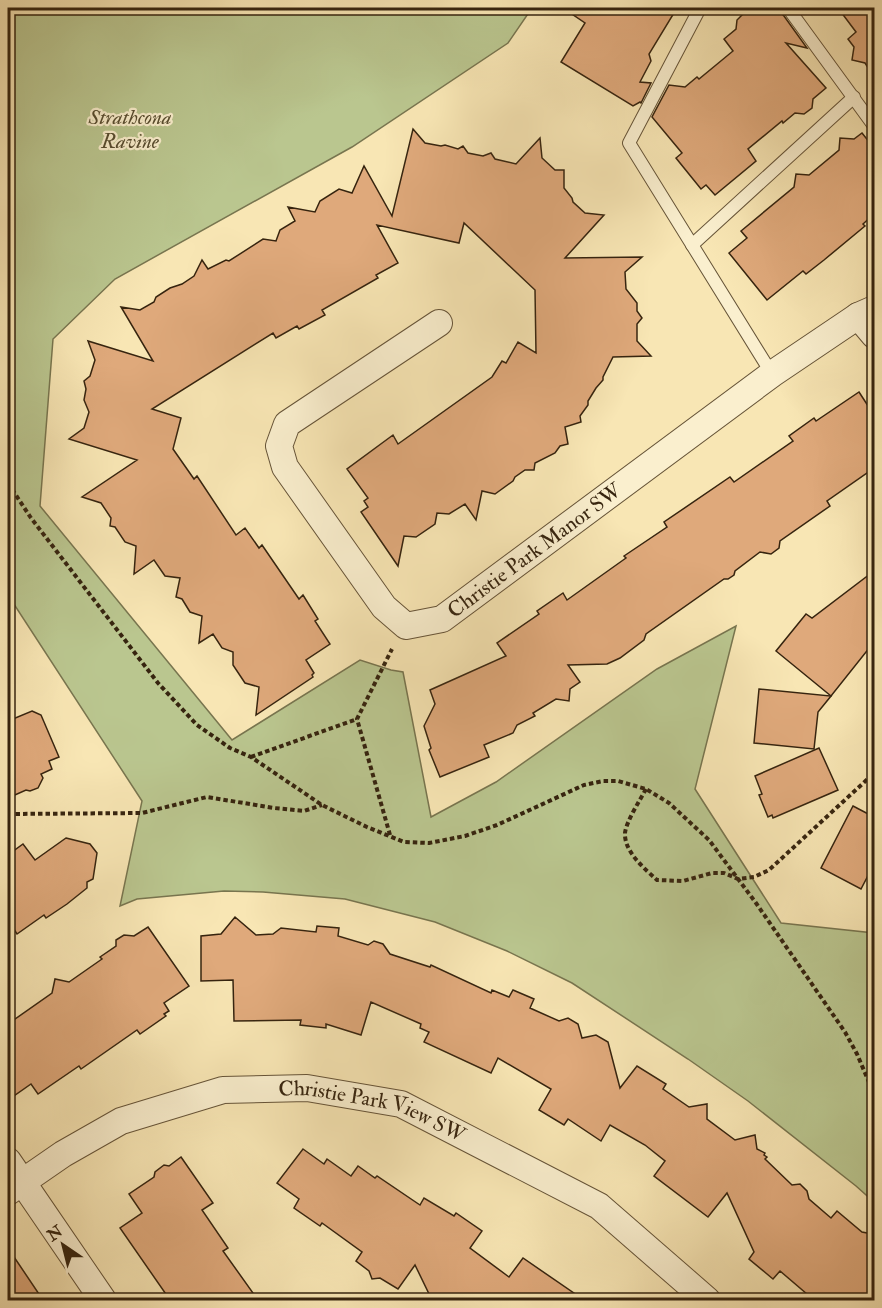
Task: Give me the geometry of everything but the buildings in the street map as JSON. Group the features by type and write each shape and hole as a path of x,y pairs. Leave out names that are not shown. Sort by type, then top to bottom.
{"street":[{"path":"874,289 866,312 874,335"},
{"name":"Christie Park Manor SW","path":"406,626 442,619 772,374 866,312"},
{"path":"406,626 384,607 285,467 279,446 287,424 439,323"},
{"name":"Christie Park View SW","path":"15,1187 63,1154 121,1121 223,1090 306,1089 389,1102 401,1104 599,1206 707,1300"},
{"path":"8,1161 15,1187 103,1300"}],"lane":[{"path":"700,8 629,143 772,374"},
{"path":"788,8 874,126"},
{"path":"692,245 854,98"}],"path":[{"path":"8,483 31,518 177,705 197,725 230,747 251,757 322,805 404,842 429,843 465,836 497,825 584,785 603,781 618,781 646,789 669,802 709,840 738,879 845,1032 874,1094"},
{"path":"390,836 357,719 385,660 406,626"},
{"path":"251,757 357,719"},
{"path":"646,789 625,833 628,847 642,867 657,880 682,881 712,873 724,873 738,879 754,878 769,870 872,775 874,770"},
{"path":"8,814 142,813 207,797 304,811 322,805"}],"green space":[{"name":"Strathcona Ravine","path":"8,8 532,8 508,43 352,147 115,279 53,339 40,506 232,740 360,660 403,672 431,817 496,782 657,669 736,626 695,789 781,923 874,933 874,1202 748,1101 572,983 507,951 435,922 345,899 263,892 224,891 137,899 120,906 142,801 8,595"}]}
